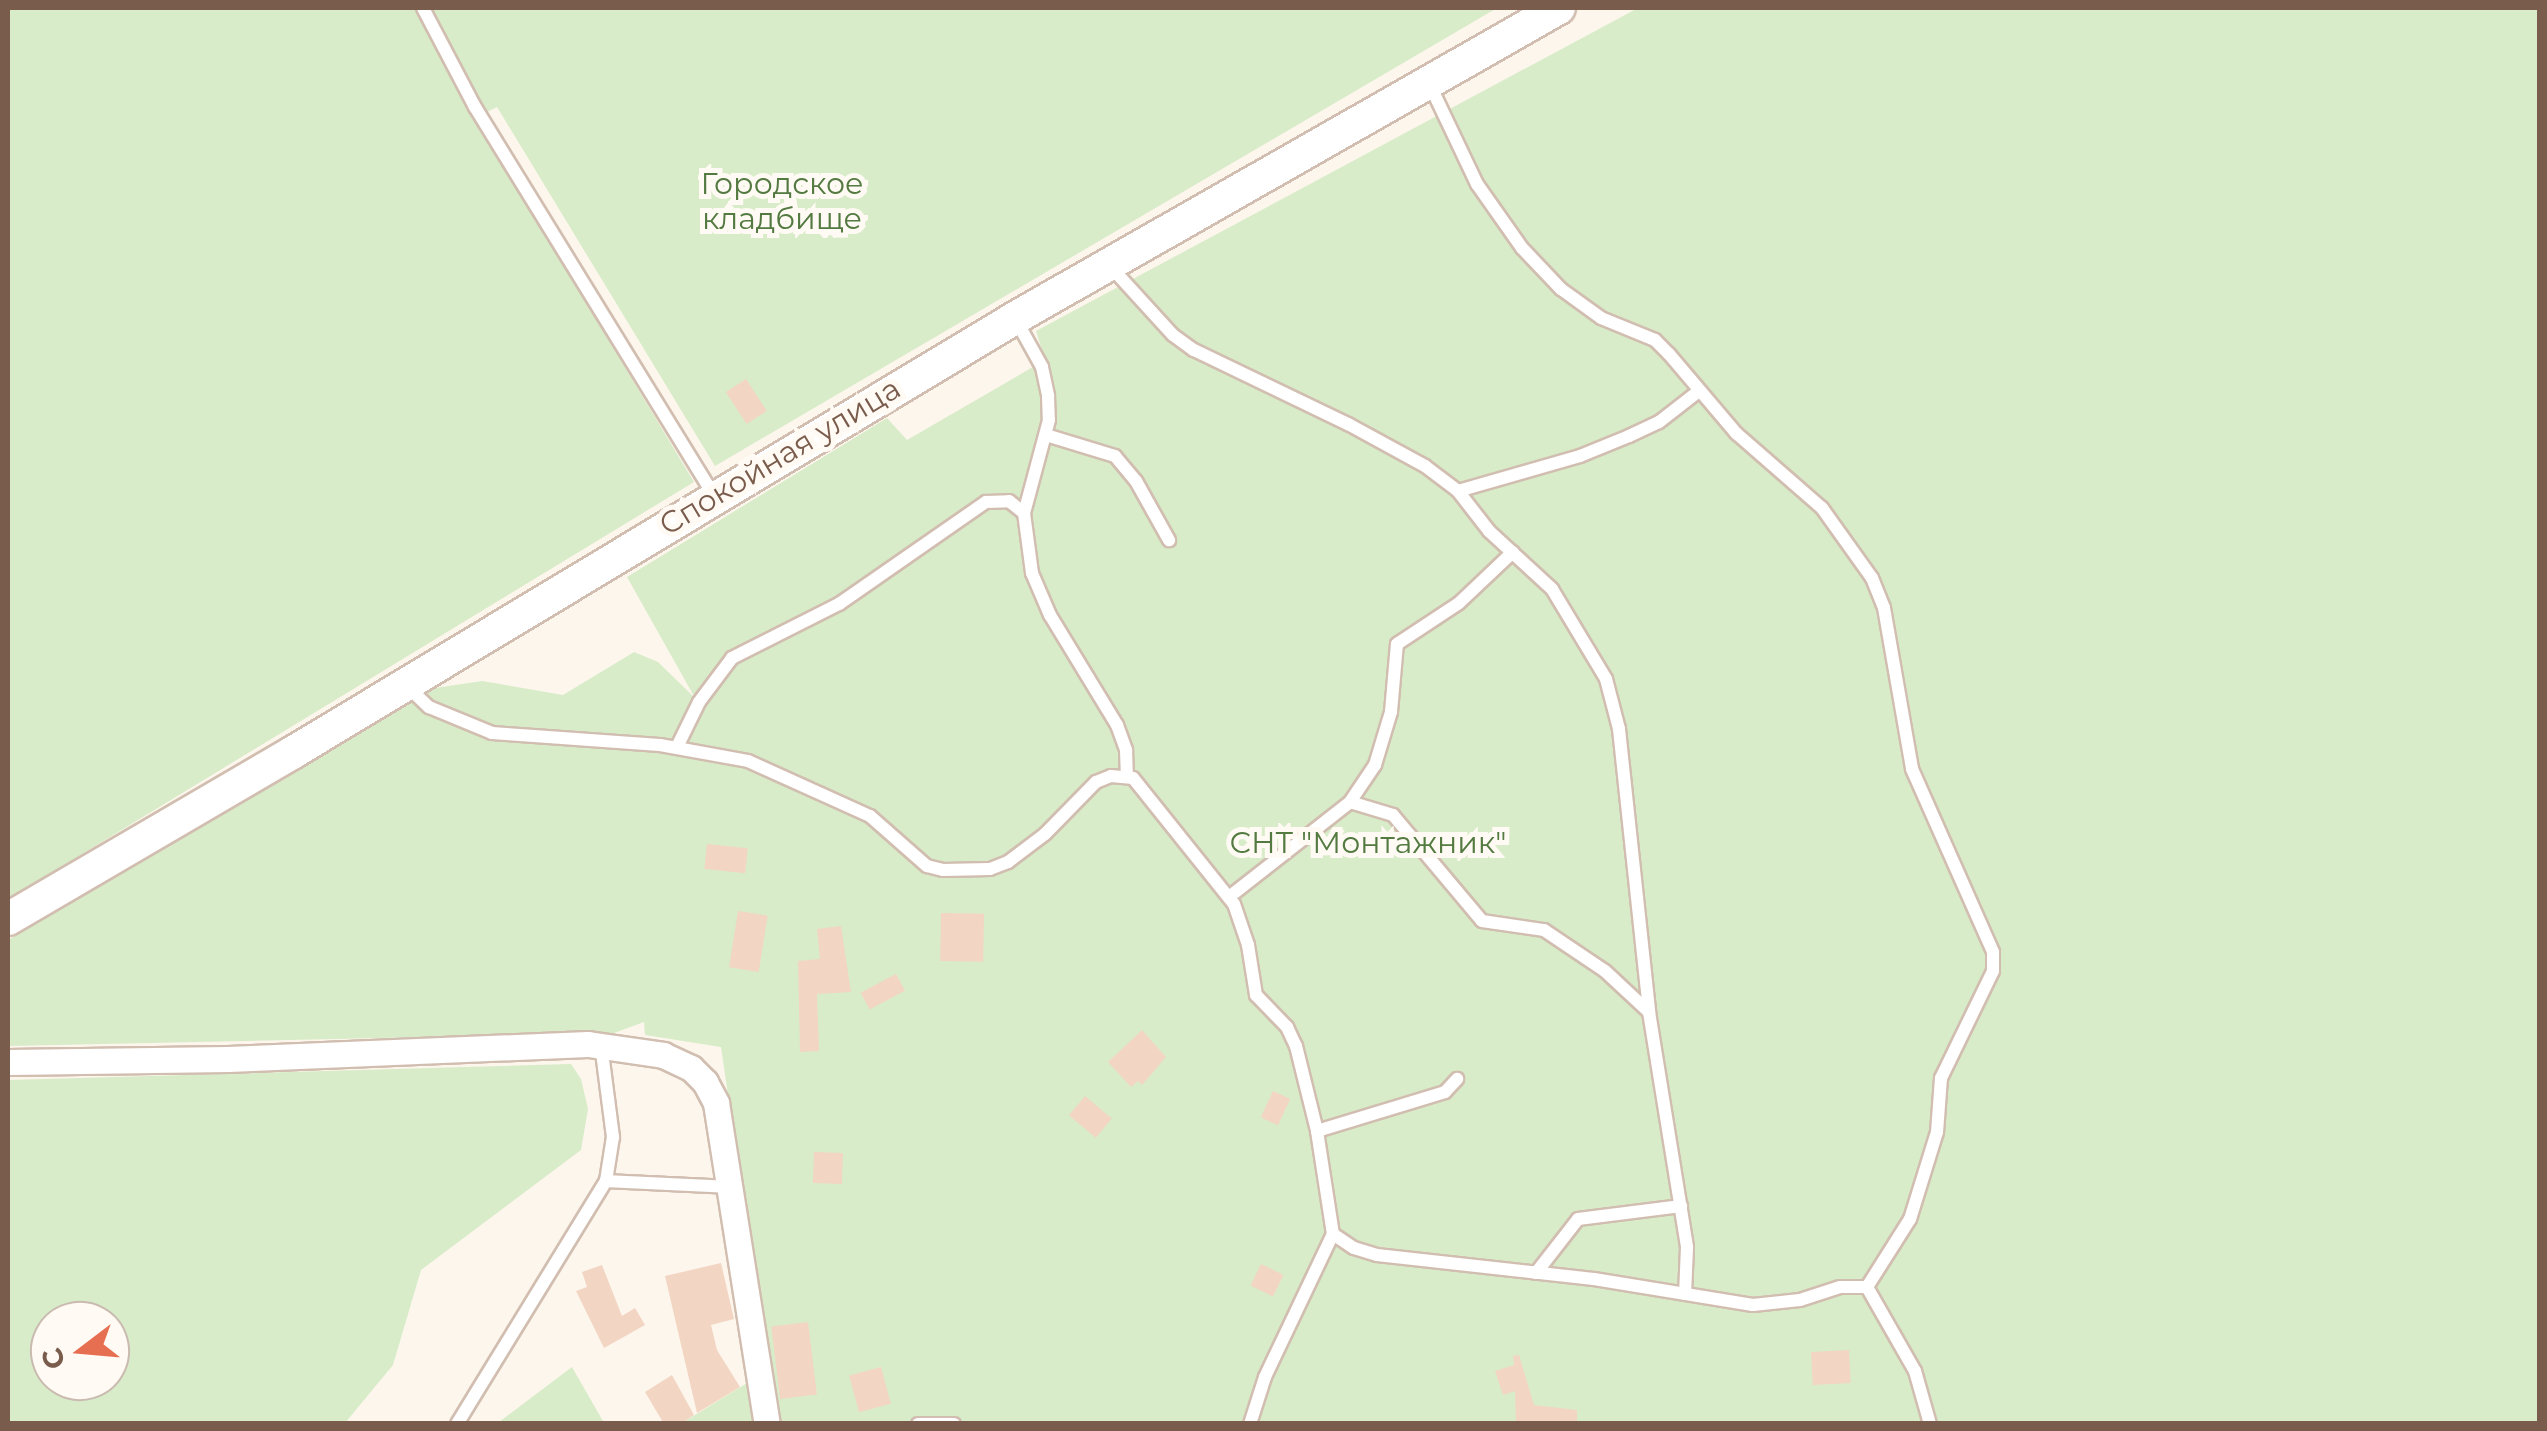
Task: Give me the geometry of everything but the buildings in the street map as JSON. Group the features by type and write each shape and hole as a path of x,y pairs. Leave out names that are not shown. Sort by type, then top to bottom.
{"street":[{"name":"Спокойная улица","path":"8,919 1015,318 1559,8"},
{"path":"8,1062 600,1045 663,1055 691,1068 705,1082 716,1103 767,1424"}],"lane":[{"path":"423,8 475,107 714,496"},
{"path":"1428,81 1477,184 1522,248 1561,289 1601,318 1655,340 1736,433 1822,508 1872,578 1894,643 1912,769 1993,952 1993,972 1941,1078 1938,1132 1910,1219 1867,1288"},
{"path":"1108,264 1173,335 1194,350 1410,457 1458,491 1480,521 1562,602 1606,680 1619,729 1650,1012 1688,1247 1685,1294"},
{"path":"1015,318 1046,378 1046,435 1024,513 1024,537 1039,594 1117,725 1126,750 1127,776"},
{"path":"1458,491 1580,456 1629,436 1659,422 1699,391"},
{"path":"1046,435 1115,456 1136,481 1169,540"},
{"path":"677,747 698,702 732,658 839,604 986,502 1009,501 1024,513"},
{"path":"1229,896 1350,802 1375,765 1391,712 1397,644 1459,603 1513,552"},
{"path":"406,684 429,707 492,734 677,747 748,761 870,816 926,866 964,872 1008,862 1045,834 1096,782 1127,776 1142,786 1229,896 1244,926 1256,996 1292,1037 1317,1131 1332,1234 1265,1377 1250,1424"},
{"path":"1350,802 1393,815 1482,920 1544,930 1605,971 1650,1012"},
{"path":"458,1424 606,1182 612,1138 600,1045"},
{"path":"1317,1131 1445,1092 1457,1079"},
{"path":"606,1182 731,1186"},
{"path":"1536,1272 1578,1219 1681,1206"},
{"path":"1332,1234 1377,1256 1536,1272 1753,1305 1800,1300 1840,1287 1867,1288"},
{"path":"1867,1288 1909,1356 1930,1424"},
{"path":"918,1424 954,1424"}],"green space":[{"name":"Городское кладбище","path":"8,8 1497,8 715,466 497,107 475,118 694,482 8,899"},
{"name":"СНТ \"Монтажник\"","path":"1638,8 2539,8 2539,1423 682,1423 768,1370 721,1047 645,1035 644,1022 614,1033 8,1046 8,940 435,688 482,681 563,695 634,652 658,662 695,698 627,577 887,418 907,440 1045,360 1036,331"},
{"path":"571,1064 581,1079 588,1109 581,1150 421,1270 393,1365 345,1423 8,1423 8,1080"},
{"path":"572,1367 604,1423 498,1423 503,1419"}]}
